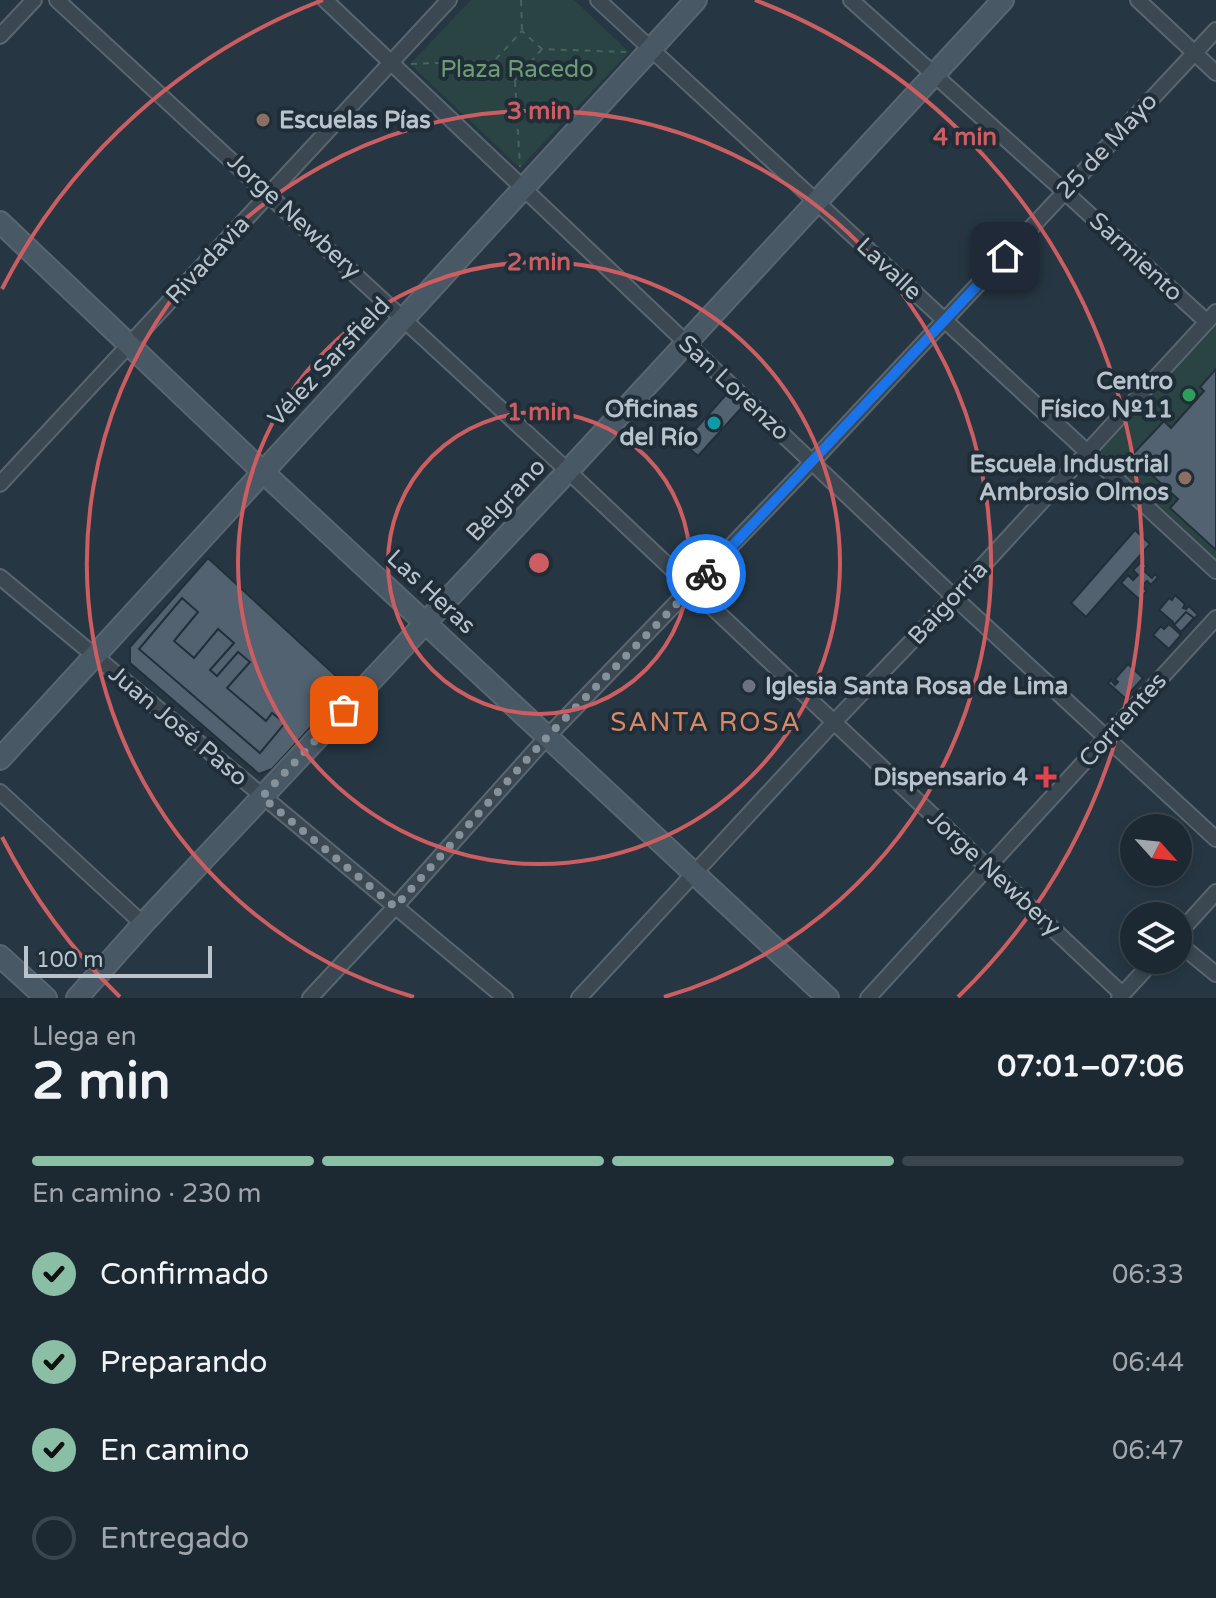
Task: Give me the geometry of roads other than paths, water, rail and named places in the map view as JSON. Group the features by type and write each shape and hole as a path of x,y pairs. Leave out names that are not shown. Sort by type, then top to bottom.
{"main road":[{"name":"Vélez Sarsfield","path":"0,759 696,0"},
{"name":"Belgrano","path":"77,998 1003,0"},
{"name":"Las Heras","path":"0,222 263,472 828,998"},
{"path":"0,956 46,998"}],"street":[{"path":"0,36 34,0"},
{"name":"Jorge Newbery","path":"57,0 568,471 835,721 1121,996"},
{"name":"San Lorenzo","path":"325,0 954,597 1216,839"},
{"name":"Rivadavia","path":"0,484 449,0"},
{"name":"Lavalle","path":"598,0 1216,571"},
{"name":"Sarmiento","path":"851,0 1065,192 1211,317"},
{"path":"1138,0 1216,73"},
{"name":"25 de Mayo","path":"310,998 548,736 692,589 1216,30"},
{"name":"Baigorria","path":"579,998 1211,317"},
{"name":"Juan José Paso","path":"0,577 505,998"},
{"name":"Corrientes","path":"868,998 1216,618"},
{"path":"0,792 143,924"},
{"path":"1192,919 1216,892"},
{"path":"1192,954 1216,974"},
{"path":"1121,996 1141,974"}],"place":[{"name":"Escuelas Pías","path":"263,120"},
{"name":"Centro Físico Nº11","path":"1189,395"},
{"name":"Oficinas del Río","path":"714,423"},
{"name":"Escuela Industrial Ambrosio Olmos","path":"1185,478"},
{"name":"Iglesia Santa Rosa de Lima","path":"749,686"},
{"name":"Dispensario 4","path":"1046,777"}],"district":[{"name":"SANTA ROSA","path":"706,722"}],"park label":[{"name":"Plaza Racedo","path":"517,69"}]}
